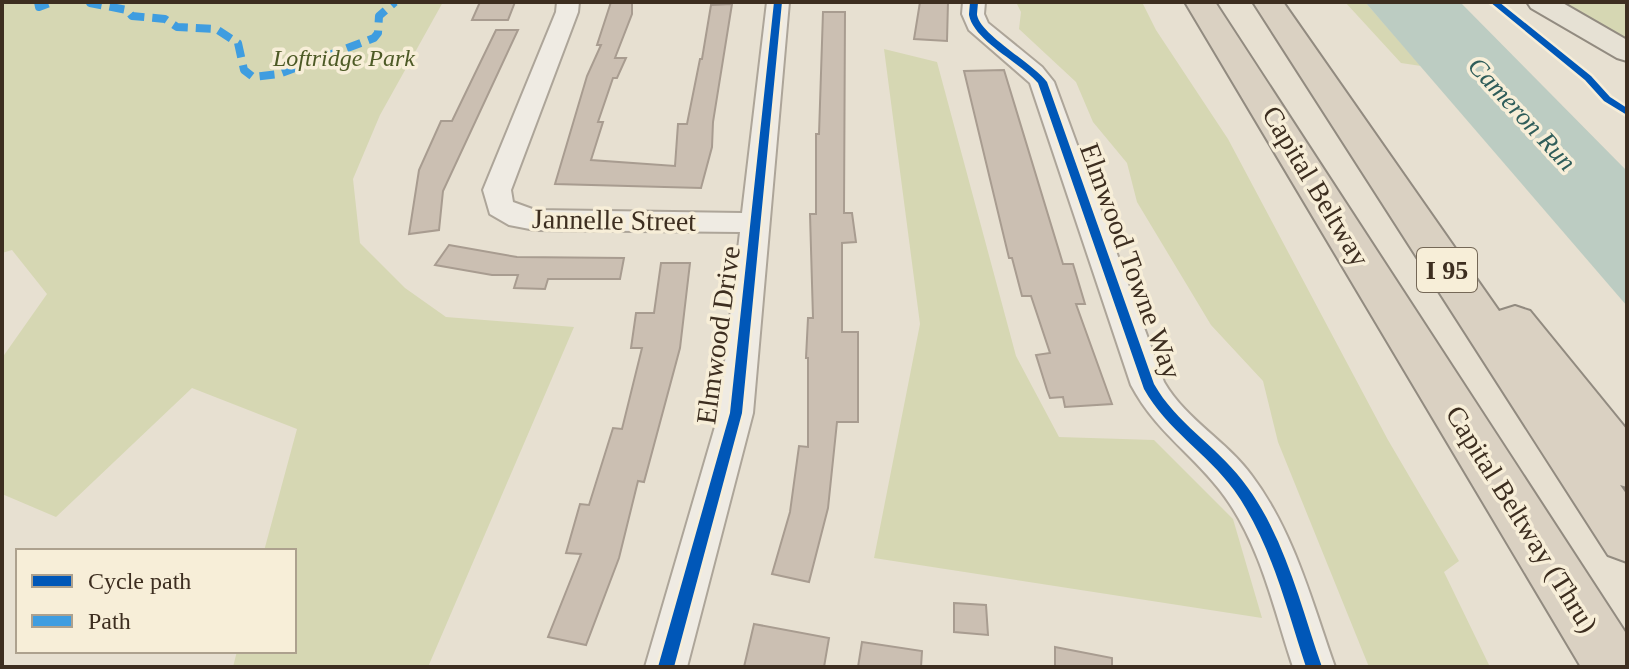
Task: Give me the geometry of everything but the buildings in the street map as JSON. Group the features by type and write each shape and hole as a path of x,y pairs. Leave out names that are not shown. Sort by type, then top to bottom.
{"highway":[{"name":"Capital Beltway","path":"1200,2 1271,111 1429,371"},
{"name":"I 95","path":"1269,2 1627,466"},
{"name":"I 95","path":"1269,2 1627,538"},
{"name":"I 95","path":"1429,371 1584,667"},
{"name":"Capital Beltway (Thru)","path":"1429,371 1614,667"}],"main road":[{"path":"1552,9 1627,52"},
{"path":"1552,9 1627,71"}],"street":[{"name":"Jannelle Street","path":"568,2 567,12 497,190 500,207 519,218 535,220 757,223"},
{"name":"Elmwood Drive","path":"666,667 736,413 778,2"},
{"name":"Elmwood Towne Way","path":"974,2 973,19 983,34 1024,61 1042,82 1148,385 1159,405 1219,463 1255,510 1267,534 1314,667"}],"green space":[{"name":"Loftridge Park","path":"2,2 443,2 380,115 353,179 360,243 405,288 446,317 574,327 428,667 233,667 236,653 296,653 296,549 265,549 297,429 192,388 56,517 2,494 2,358 47,294 12,250 2,253"},
{"path":"1016,2 1142,2 1156,30 1228,139 1388,440 1459,561 1444,572 1490,667 1369,667 1278,442 1263,381 1211,325 1137,202 1127,163 1093,122 1076,82 1019,29 1021,12"},
{"path":"1345,2 1365,2 1421,66 1401,63"},
{"path":"1564,2 1627,2 1627,41"},
{"path":"884,49 937,62 1016,356 1059,437 1154,440 1233,519 1262,618 874,558 920,324"}],"water":[{"name":"Cameron Run","path":"1365,2 1460,2 1627,171 1627,306"}],"marked path":[{"path":"38,2 39,7 52,2"},
{"path":"93,2 90,3 127,10 132,16 165,19 177,27 216,29 238,43 244,70 253,77 279,74 374,38 378,33 379,16 395,2"}],"cycle path":[{"path":"666,667 736,413 778,2"},
{"path":"974,2 973,14 977,25 1042,82 1148,385 1178,426 1227,472 1252,506 1282,573 1314,667"},
{"path":"1494,2 1588,78 1607,99 1627,112"}]}
